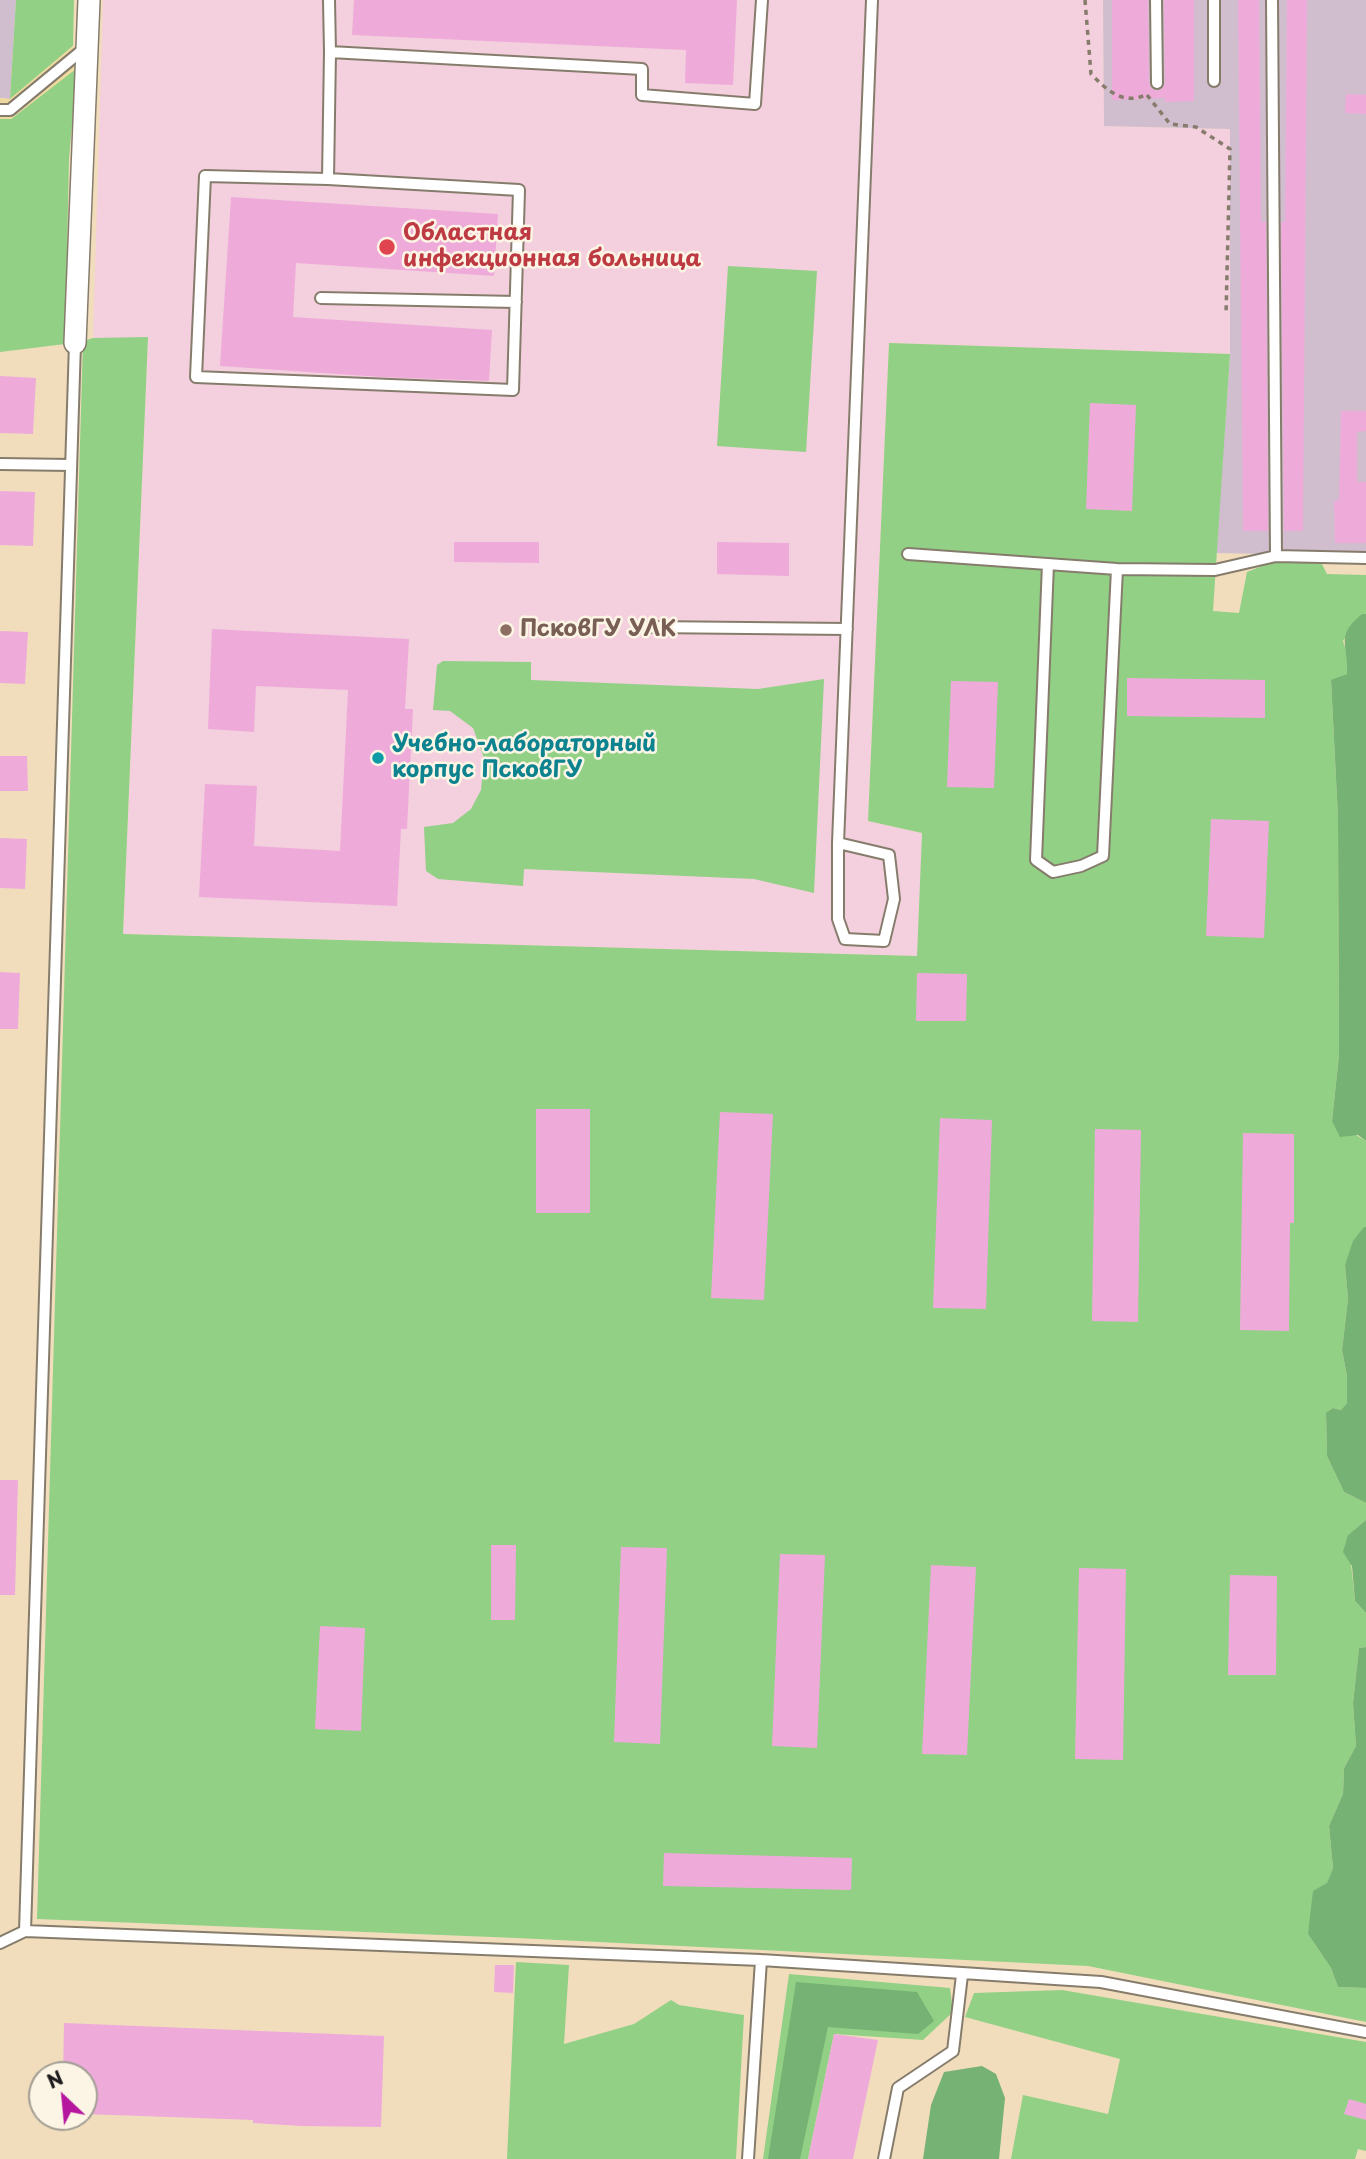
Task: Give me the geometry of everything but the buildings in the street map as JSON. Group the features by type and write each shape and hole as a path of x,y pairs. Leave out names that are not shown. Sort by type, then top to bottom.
{"street":[{"path":"75,343 89,0"}],"lane":[{"path":"328,179 329,0"},
{"path":"330,52 642,69 642,95 755,104 762,0"},
{"path":"838,843 889,855 894,899 884,940 845,939 838,919 838,843 872,0"},
{"path":"1156,0 1157,83"},
{"path":"1214,0 1214,81"},
{"path":"1272,0 1276,556"},
{"path":"0,110 10,110 88,46"},
{"path":"205,176 328,179 519,190 513,390 196,377 205,176"},
{"path":"321,298 516,302"},
{"path":"25,1931 75,343"},
{"path":"0,464 71,465"},
{"path":"908,554 1117,569 1215,570 1276,556 1366,558"},
{"path":"1048,564 1036,860 1053,872 1081,866 1103,856 1117,569"},
{"path":"648,627 847,629"},
{"path":"0,1943 25,1931 761,1960 1101,1982 1366,2032"},
{"path":"748,2159 761,1960"},
{"path":"884,2159 898,2088 953,2052 962,1975"}],"path":[{"path":"1086,0 1091,74 1109,92 1131,99 1147,95 1157,83"},
{"path":"1147,95 1170,124 1196,127 1230,149 1226,315"}],"shaded area":[{"path":"0,0 16,0 10,99 0,98"},
{"path":"103,0 1103,0 1104,126 1230,129 1230,354 889,343 868,821 922,833 918,956 123,934 148,338 93,338"},
{"path":"1103,0 1366,0 1366,556 1216,553 1230,354 1230,129 1104,126"}],"green space":[{"path":"16,0 74,0 73,46 10,99"},
{"path":"77,68 69,159 65,344 0,352 0,119 11,119"},
{"path":"728,266 817,271 806,452 717,446"},
{"path":"148,337 123,934 917,956 922,833 868,821 889,343 1230,354 1213,611 1239,613 1247,572 1277,560 1321,562 1327,574 1366,575 1366,614 1362,614 1343,641 1348,658 1347,674 1331,681 1338,818 1339,1055 1332,1121 1366,1141 1366,1227 1345,1265 1348,1299 1342,1350 1347,1376 1347,1403 1341,1410 1333,1408 1326,1414 1327,1456 1344,1492 1366,1503 1366,1520 1348,1535 1355,1601 1366,1613 1366,1647 1359,1648 1353,1703 1356,1746 1344,1768 1343,1794 1329,1826 1333,1868 1308,1934 1331,1968 1338,1987 1366,1988 1366,2022 1088,1966 517,1938 37,1919 83,341 93,338"},
{"path":"1362,614 1366,614 1366,1141 1358,1135 1340,1137 1332,1121 1339,1055 1338,818 1331,680 1347,674 1345,635"},
{"path":"443,661 531,662 531,680 758,689 824,679 814,893 754,879 524,869 523,886 438,879 426,871 424,827 453,823 471,809 481,790 484,758 473,728 450,711 433,710 437,665"},
{"path":"1364,1227 1366,1503 1344,1492 1327,1456 1326,1413 1333,1408 1341,1410 1347,1403 1347,1376 1342,1350 1348,1299 1345,1265 1353,1241"},
{"path":"1366,1520 1366,1613 1355,1601 1352,1566 1343,1552 1348,1535"},
{"path":"1366,1647 1366,1988 1338,1987 1331,1968 1308,1934 1313,1891 1327,1883 1333,1868 1329,1826 1343,1794 1344,1768 1356,1746 1353,1703 1359,1648"},
{"path":"516,1962 569,1965 564,2044 634,2024 671,2000 679,2005 744,2015 736,2159 507,2159"},
{"path":"789,1974 950,1988 953,2012 923,2040 834,2034 808,2159 763,2159"},
{"path":"796,1982 917,1992 934,2021 918,2034 828,2027 800,2159 768,2159"},
{"path":"1062,1990 1366,2042 1366,2151 1358,2149 1355,2159 1011,2159 1023,2095 1108,2114 1120,2059 965,2017 974,1993"},
{"path":"982,2066 996,2074 1005,2098 999,2159 923,2159 931,2105 944,2072"}],"sand":[{"path":"73,46 77,68 11,119 0,119 0,98 10,99"}],"place":[{"name":"Областная инфекционная больница","path":"387,247"},
{"name":"ПсковГУ УЛК","path":"506,630"},
{"name":"Учебно-лабораторный корпус ПсковГУ","path":"378,758"}]}
